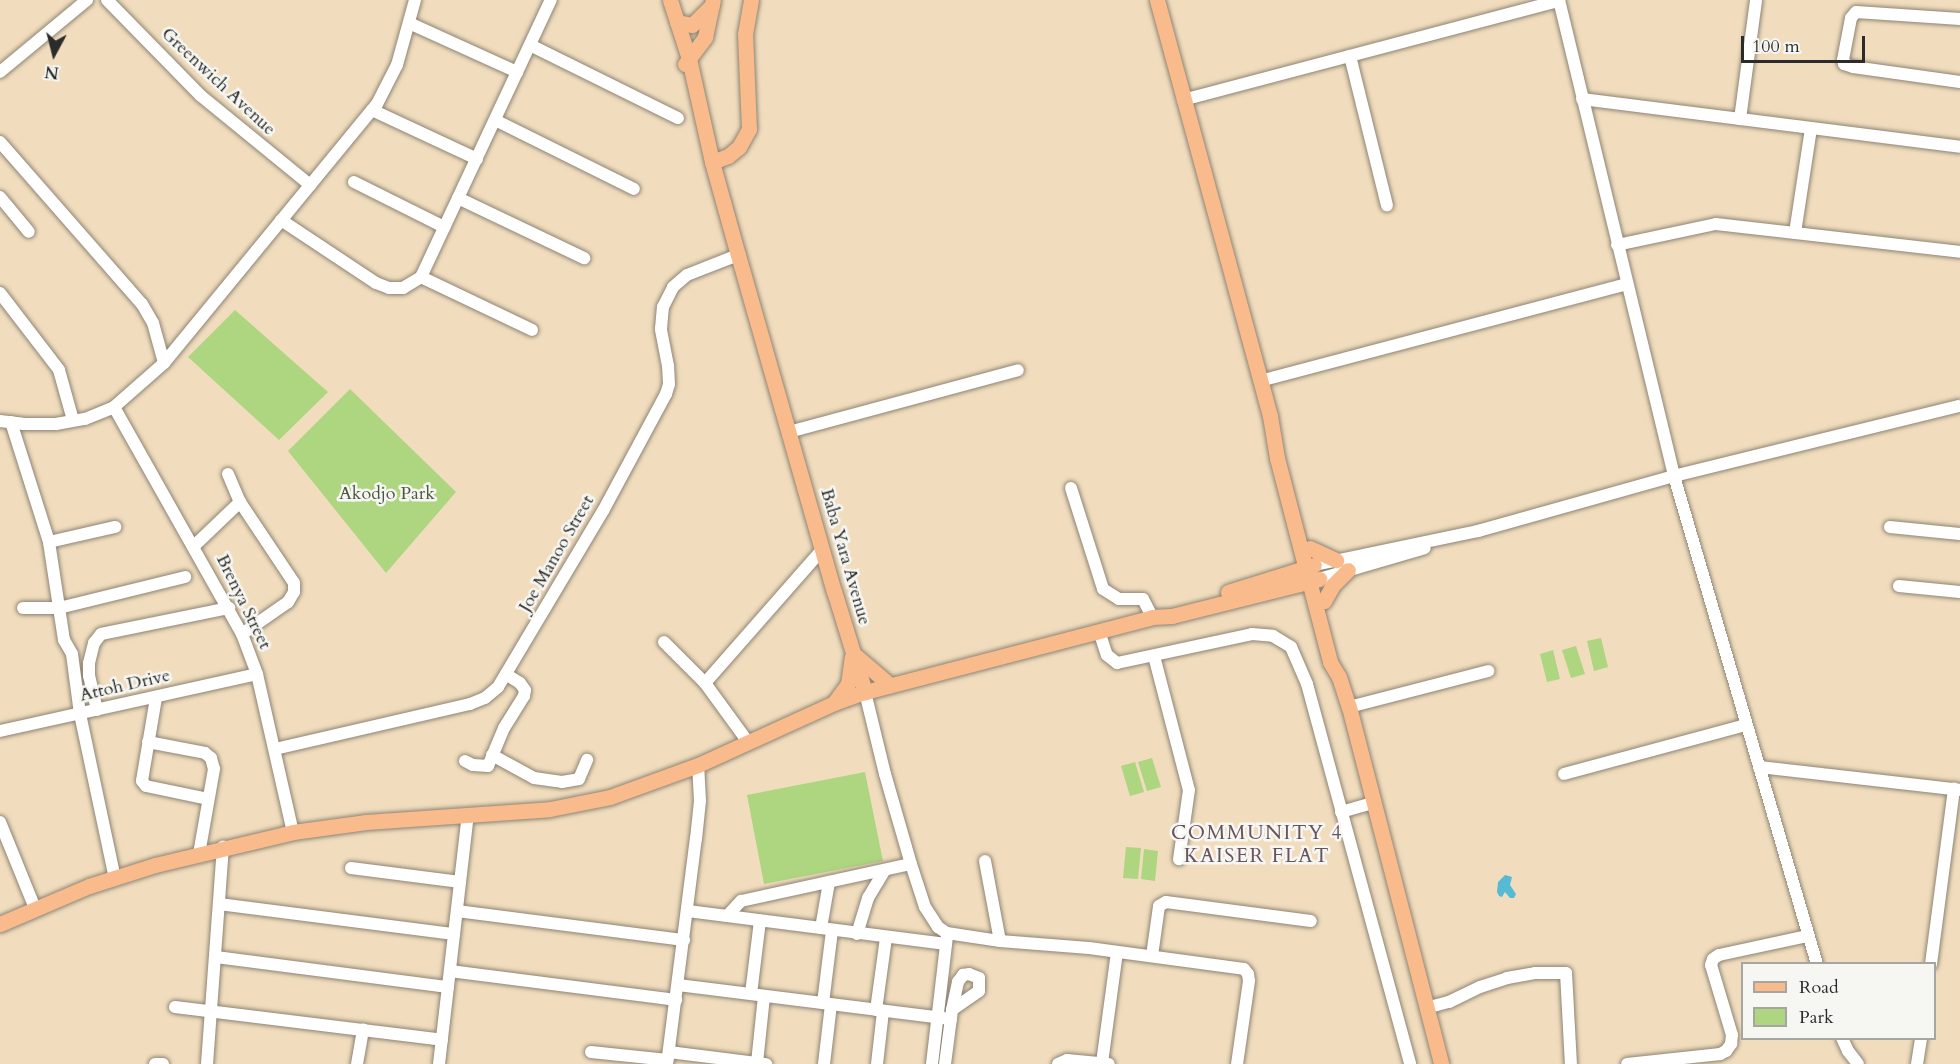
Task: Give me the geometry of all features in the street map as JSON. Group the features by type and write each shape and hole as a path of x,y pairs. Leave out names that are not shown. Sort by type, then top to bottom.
{"main road":[{"name":"Baba Yara Avenue","path":"662,0 686,63 708,136 708,147 738,255 822,550 866,692"},
{"name":"Baba Yara Avenue","path":"670,0 686,63"},
{"path":"712,162 728,156 739,147 749,129 745,34 751,0"},
{"path":"1157,0 1270,416 1277,458 1305,547 1320,605 1339,659 1339,677 1349,707 1441,1064"},
{"path":"686,63 705,37 713,3"},
{"path":"677,22 692,25 713,3"},
{"path":"1305,547 1336,560"},
{"path":"1279,584 1305,547"},
{"path":"1320,605 1333,585 1348,570"},
{"path":"0,924 35,908 115,878 223,847 293,832 366,822 550,809 590,802 634,790 698,765 866,692 1152,617 1172,616 1312,574"},
{"path":"1279,584 1320,605"},
{"path":"851,649 869,669 890,685"},
{"path":"834,704 848,684 852,661 851,649"}],"street":[{"path":"0,72 87,0"},
{"name":"Greenwich Avenue","path":"107,0 201,96 310,185"},
{"path":"115,878 80,714 72,654 64,640 49,542 6,422 45,424 85,419 114,407 164,363 372,110 389,85 415,0"},
{"path":"281,220 376,283 389,288 403,288 421,278 551,0"},
{"path":"1183,100 1559,0 1674,476 1817,962"},
{"path":"1740,119 1756,0"},
{"path":"1960,20 1856,12 1851,18 1844,63 1852,68 1960,82"},
{"path":"409,23 517,72"},
{"path":"530,45 678,118"},
{"path":"1350,56 1387,205"},
{"path":"1582,99 1960,147"},
{"path":"372,110 477,159"},
{"path":"495,120 634,189"},
{"path":"1795,233 1811,128"},
{"path":"0,142 142,304 153,323 164,363"},
{"path":"354,182 444,227"},
{"path":"0,197 29,232"},
{"path":"458,198 584,258"},
{"path":"1617,245 1716,224 1960,252"},
{"name":"Joe Manoo Street","path":"275,749 470,704 485,698 507,675 603,511 666,394 669,384 668,366 661,329 663,307 673,288 687,275 738,255"},
{"path":"421,278 532,330"},
{"path":"1260,381 1626,284"},
{"path":"0,293 59,370 73,420"},
{"path":"789,432 1018,370"},
{"path":"1312,574 1336,560 1478,531 1674,476 1960,406"},
{"name":"Brenya Street","path":"114,407 242,634 257,674 293,832"},
{"path":"228,474 240,502 294,583 294,592 288,602 242,634"},
{"path":"1071,488 1103,589 1119,599 1143,598 1152,617"},
{"path":"194,546 240,502"},
{"path":"49,542 115,527"},
{"path":"1890,527 1960,534"},
{"path":"1312,574 1348,570 1450,542 1478,531"},
{"path":"705,683 822,550"},
{"path":"22,608 59,608 185,577"},
{"path":"1899,586 1960,592"},
{"path":"97,710 89,676 89,663 94,643 101,634 229,608"},
{"path":"1099,631 1107,655 1117,663 1252,634 1273,636 1291,647 1308,684 1410,1064"},
{"path":"664,642 705,683 748,742"},
{"path":"1154,656 1188,782 1179,859"},
{"path":"1349,707 1488,671"},
{"name":"Attoh Drive","path":"0,731 257,674"},
{"path":"465,761 483,767 488,766 524,696 525,690 520,683 507,675"},
{"path":"866,692 885,774 911,864 931,920 947,938 932,1064"},
{"path":"156,698 141,777 143,784 208,799"},
{"path":"1564,774 1746,725"},
{"path":"148,742 208,755 214,769 199,854"},
{"path":"492,755 534,777 562,782 579,779 587,760"},
{"path":"668,1059 700,801 698,765"},
{"path":"1760,767 1957,790 1931,962"},
{"path":"1341,812 1372,803"},
{"path":"439,1064 468,815"},
{"path":"0,822 35,908"},
{"path":"207,1064 213,1010 223,847"},
{"path":"985,861 1000,941"},
{"path":"727,916 741,901 911,864"},
{"path":"351,868 460,882"},
{"path":"857,934 868,898 884,871"},
{"path":"824,1064 829,882"},
{"path":"1152,956 1160,906 1166,902 1311,921"},
{"path":"219,904 454,934"},
{"path":"457,911 684,940"},
{"path":"688,911 886,938 1000,941 1152,956 1247,971 1249,981 1237,1064"},
{"path":"751,994 760,921"},
{"path":"1627,1064 1720,1054 1726,1051 1731,1044 1732,1035 1711,965 1713,959 1719,955 1808,936"},
{"path":"877,1064 886,938"},
{"path":"1058,1064 1067,1060 1106,1063 1117,952"},
{"path":"216,957 448,987"},
{"path":"450,971 676,1000"},
{"path":"1426,1008 1449,1002 1480,987 1507,978 1536,973 1566,973 1571,1064"},
{"path":"678,985 938,1017 952,1014 945,1064"},
{"path":"591,1052 668,1059 761,1063 764,996"},
{"path":"175,1007 442,1040"},
{"path":"357,1064 363,1030"},
{"path":"1843,1040 1858,1064"},
{"path":"1917,1064 1921,1040"},
{"path":"155,1064 163,1064"}],"green space":[{"path":"235,310 328,392 279,440 188,357"},
{"name":"Akodjo Park","path":"350,389 456,492 386,573 288,451"},
{"path":"1601,638 1608,667 1594,671 1587,641"},
{"path":"1576,646 1585,674 1571,678 1562,650"},
{"path":"1553,650 1560,679 1547,682 1540,654"},
{"path":"1152,758 1161,787 1147,791 1138,762"},
{"path":"1135,762 1144,792 1130,796 1121,766"},
{"path":"865,772 883,861 764,884 747,795"},
{"path":"1126,847 1141,848 1138,879 1123,878"},
{"path":"1144,849 1158,851 1155,881 1141,879"}],"water":[{"path":"1505,875 1512,877 1510,885 1516,894 1514,898 1510,898 1505,892 1502,897 1499,896 1497,892 1498,882"}],"district":[{"name":"COMMUNITY 4 KAISER FLAT","path":"1257,844"}]}
